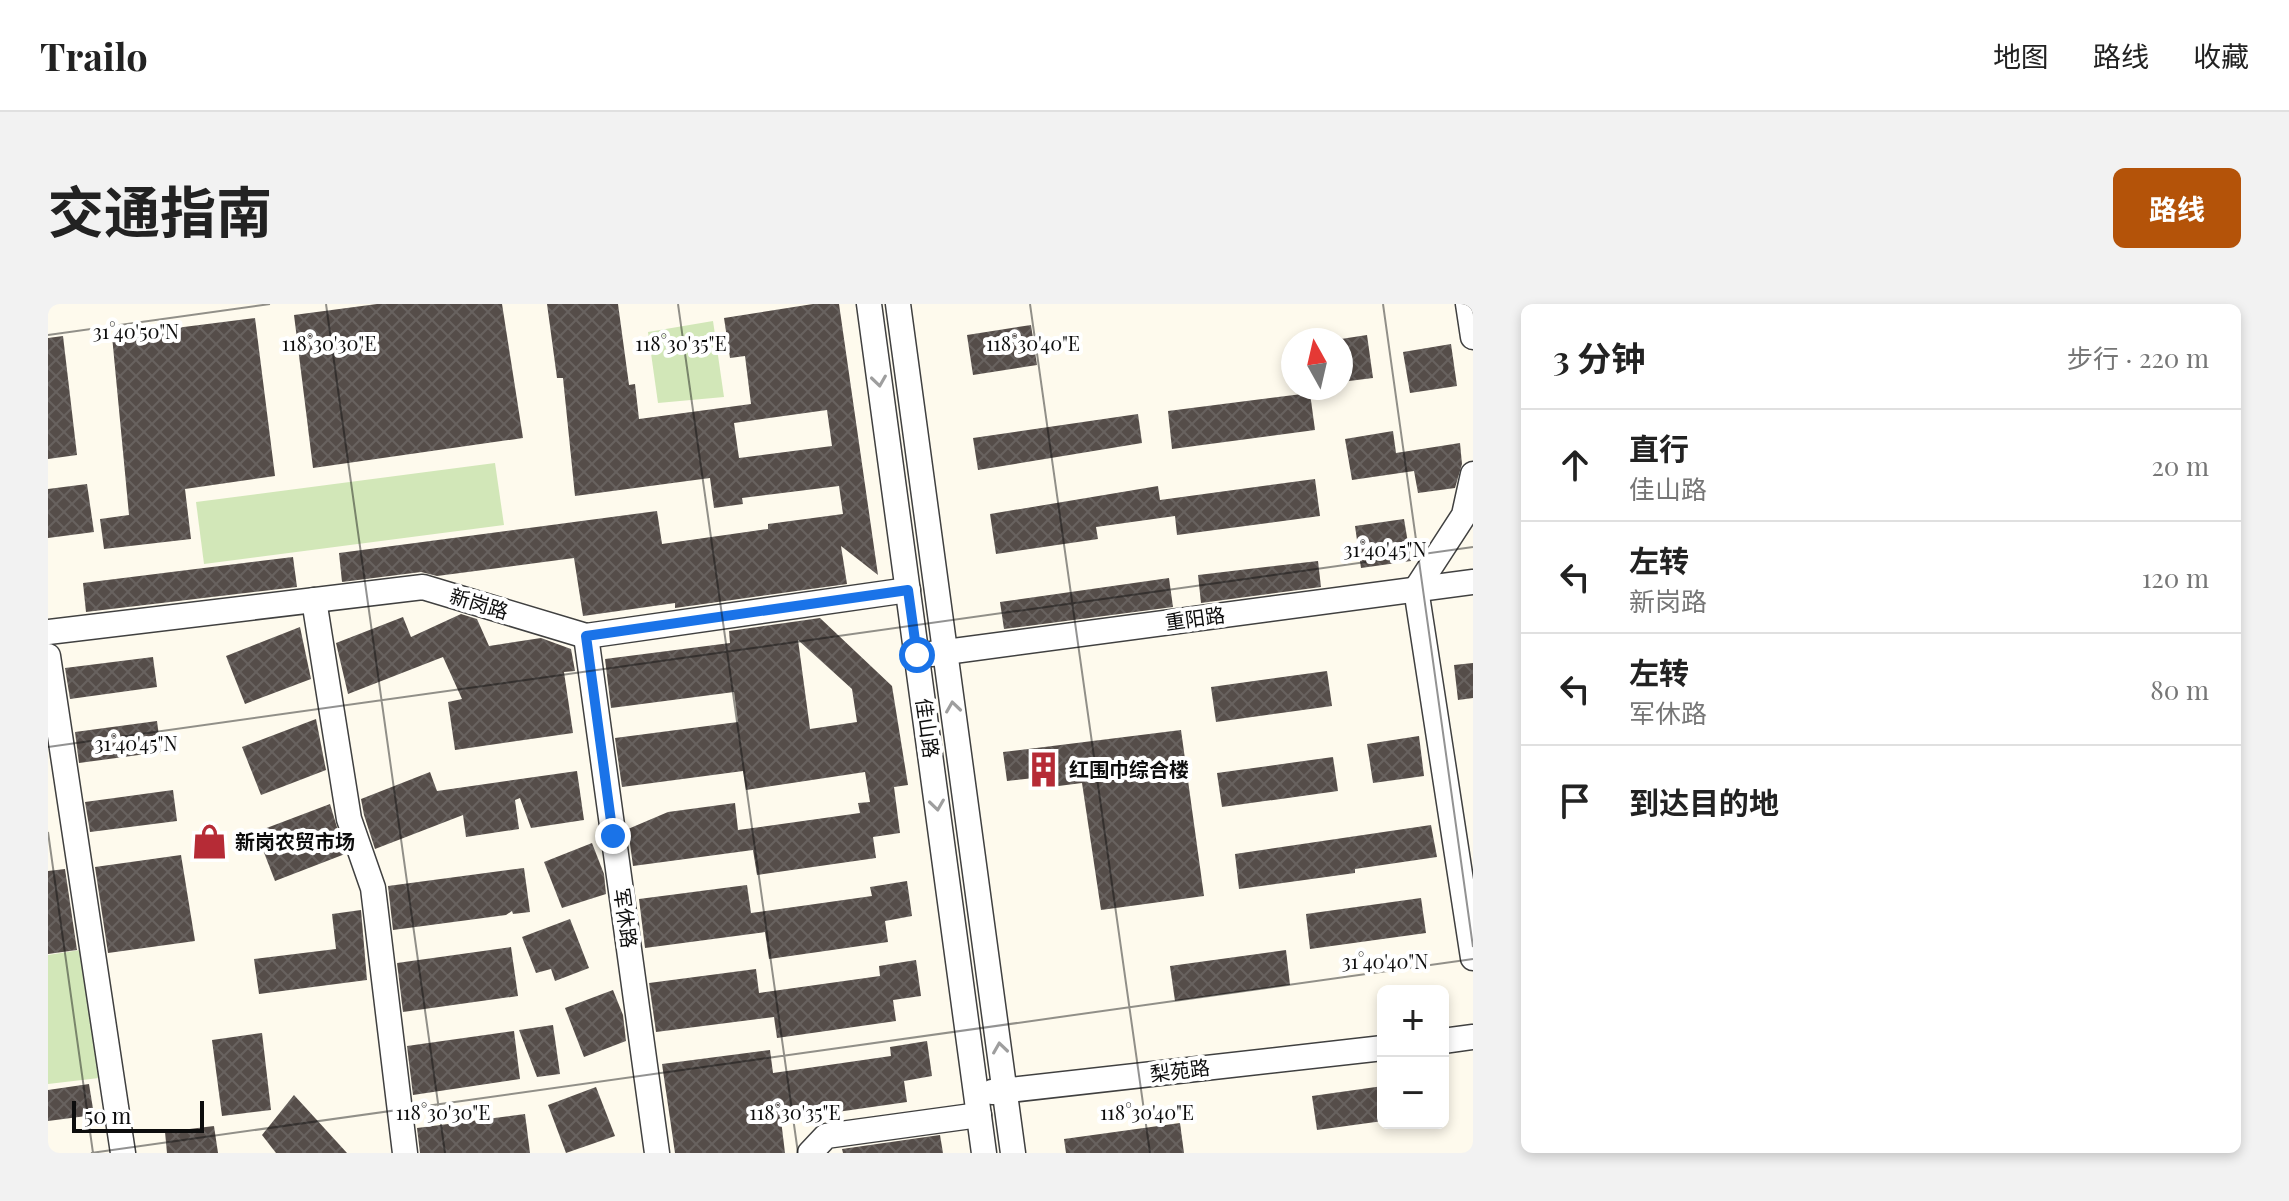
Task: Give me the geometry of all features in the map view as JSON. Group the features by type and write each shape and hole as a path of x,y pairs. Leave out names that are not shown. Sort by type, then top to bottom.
{"street":[{"name":"佳山路","path":"869,304 984,1153"},
{"name":"佳山路","path":"898,304 1013,1153"},
{"path":"1468,304 1473,337"},
{"path":"1473,474 1464,515 1416,589 1473,958"},
{"name":"重阳路","path":"917,655 1473,582"},
{"name":"新岗路","path":"48,632 423,587 586,636 908,590"},
{"path":"314,600 349,819 373,888 405,1153"},
{"name":"军休路","path":"586,636 657,1153"},
{"path":"48,656 123,1153"},
{"path":"1449,1040 1473,1037"},
{"name":"梨苑路","path":"810,1153 826,1136 978,1104 1006,1091 1377,1049"}],"green space":[{"path":"713,321 724,397 658,403 648,332"},
{"path":"495,463 504,525 204,564 196,502"},
{"path":"80,950 99,1078 48,1084 48,955"}],"building":[{"path":"377,304 502,304 523,438 313,468 294,315"},
{"path":"547,304 618,304 629,385 635,384 639,419 751,404 745,356 730,358 724,318 813,304 839,304 878,575 841,546 847,584 675,608 675,603 583,616 574,558 437,576 421,572 342,582 339,553 657,511 662,544 768,529 768,524 843,514 839,486 742,498 743,504 714,508 710,478 575,496 563,378 557,378","holes":["827,410 832,446 739,458 734,423"]},
{"path":"255,318 275,476 185,489 191,539 104,549 100,519 129,515 112,336"},
{"path":"1031,325 1037,365 973,375 967,335"},
{"path":"1367,335 1373,378 1353,380 1353,337"},
{"path":"63,336 77,455 48,459 48,338"},
{"path":"1451,344 1457,386 1410,393 1403,352"},
{"path":"1281,397 1281,400 1311,400 1315,430 1172,449 1168,411"},
{"path":"1138,414 1142,443 978,470 973,438"},
{"path":"1393,431 1396,453 1460,443 1462,464 1455,488 1418,493 1414,471 1352,480 1345,439"},
{"path":"1315,479 1320,516 1177,535 1175,516 1096,527 1098,539 996,554 990,514 1158,486 1160,500"},
{"path":"87,484 94,532 48,538 48,489"},
{"path":"1404,519 1411,561 1361,568 1355,526"},
{"path":"293,557 297,587 86,612 83,583"},
{"path":"1318,561 1321,587 1201,603 1198,575"},
{"path":"1169,578 1173,607 1004,629 1000,602"},
{"path":"461,614 477,619 489,646 541,638 571,649 575,671 564,672 573,733 455,750 448,702 462,699 443,657 348,694 336,643 403,617 411,637"},
{"path":"820,618 892,686 908,785 894,787 900,833 873,837 876,858 757,875 753,850 633,866 628,829 668,812 735,803 738,830 860,813 858,803 870,802 865,772 746,790 743,771 622,787 615,738 738,722 734,692 611,708 605,659 730,643 729,631","holes":["798,640 852,689 857,722 810,729"]},
{"path":"300,627 311,679 245,704 226,656"},
{"path":"153,657 157,687 70,699 65,668"},
{"path":"1473,663 1473,698 1458,700 1454,665"},
{"path":"1327,671 1332,706 1216,722 1211,687"},
{"path":"316,719 326,770 261,795 242,747"},
{"path":"157,721 161,752 79,763 75,732"},
{"path":"1181,730 1204,896 1101,910 1082,783 1035,789 1034,778 1007,781 1003,752"},
{"path":"1419,736 1424,776 1373,783 1367,744"},
{"path":"1333,757 1338,791 1222,807 1217,773"},
{"path":"577,771 584,820 531,828 520,798 515,800 519,829 466,837 463,815 375,849 361,799 430,772 437,791"},
{"path":"173,790 177,821 90,832 85,802"},
{"path":"330,804 345,854 275,881 256,832"},
{"path":"1431,825 1437,857 1355,869 1355,873 1239,889 1235,854"},
{"path":"592,843 604,874 606,894 562,908 544,862"},
{"path":"181,855 195,941 108,953 95,867"},
{"path":"524,868 530,912 513,914 512,911 506,915 393,930 388,886"},
{"path":"65,869 77,950 48,954 48,871"},
{"path":"907,881 912,916 885,921 888,942 769,959 765,932 645,948 639,899 747,885 751,913 872,896 870,887"},
{"path":"1421,898 1426,933 1310,949 1306,914"},
{"path":"361,910 367,980 259,994 254,959 336,949 332,914"},
{"path":"570,919 589,968 555,981 551,969 536,973 522,937"},
{"path":"511,947 518,996 403,1012 397,963"},
{"path":"1286,950 1290,985 1175,1001 1170,966"},
{"path":"916,960 921,996 893,1000 896,1021 777,1038 774,1017 656,1032 649,983 756,969 759,993 880,976 879,966"},
{"path":"613,990 623,1015 626,1041 584,1057 565,1008"},
{"path":"553,1025 560,1074 537,1077 519,1030"},
{"path":"514,1031 520,1079 413,1095 407,1046"},
{"path":"262,1033 271,1110 222,1116 212,1040"},
{"path":"927,1041 932,1076 904,1081 907,1102 781,1120 785,1153 675,1153 662,1064 770,1050 773,1073 891,1056 890,1047"},
{"path":"89,1084 94,1115 48,1121 48,1090"},
{"path":"596,1087 615,1136 566,1153 548,1105"},
{"path":"1377,1087 1377,1122 1317,1130 1312,1096"},
{"path":"294,1095 347,1153 276,1153 262,1135"},
{"path":"525,1114 530,1153 420,1153 417,1128"},
{"path":"1180,1123 1184,1153 1066,1153 1064,1139"},
{"path":"214,1126 218,1153 167,1153 165,1132"},
{"path":"940,1135 943,1153 843,1153 842,1149"}],"place":[{"name":"红围巾综合楼","path":"1043,770"},
{"name":"新岗农贸市场","path":"209,842"}],"route":[{"path":"613,836 586,636 908,590 917,655"}]}
